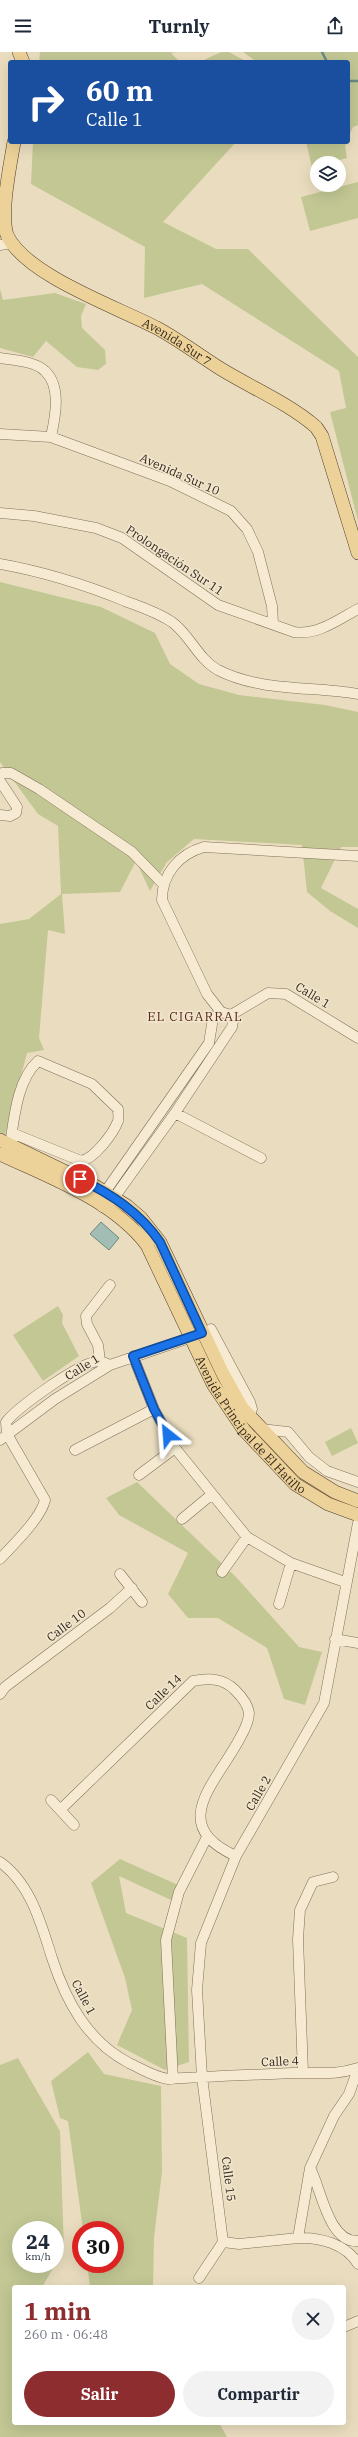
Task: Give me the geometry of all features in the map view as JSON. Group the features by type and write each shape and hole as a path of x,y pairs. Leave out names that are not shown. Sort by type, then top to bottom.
{"main road":[{"name":"Avenida Sur 7","path":"14,144 4,209 6,244 84,294 174,337 316,427 322,436 358,553"},
{"name":"Avenida Principal de El Hatillo","path":"5,1143 109,1195 141,1218 160,1242 206,1331 233,1394 249,1415 304,1472 335,1492 358,1501"},
{"name":"Avenida Principal de El Hatillo","path":"5,1143 47,1175 124,1220 146,1245 190,1338 222,1399 244,1430 271,1460 307,1492 328,1504 358,1515"}],"street":[{"path":"0,358 28,363 45,371 53,386 56,410 51,438"},
{"name":"Avenida Sur 10","path":"0,434 51,438 170,481 231,511 248,529 258,552 270,600 273,623"},
{"name":"Prolongación Sur 11","path":"0,513 34,516 80,525 122,538 218,605 254,619 273,623 304,634 313,632 355,610"},
{"path":"0,564 56,575 155,611 173,623 207,662 218,670 239,678 301,689 358,694"},
{"path":"0,776 2,773 11,773 39,789 132,852 163,884"},
{"path":"0,781 17,807 16,813 10,816 0,815"},
{"path":"102,1207 213,1046 232,1027 234,1021 207,994 165,907 163,884 177,862 185,855 204,847 358,856"},
{"name":"Calle 1","path":"226,1013 268,993 286,994 358,1038"},
{"path":"109,1195 175,1113 213,1046 213,1018 226,1013"},
{"path":"38,1061 92,1084 118,1109 118,1121 104,1143 89,1160 81,1161 5,1143 24,1081 30,1068 38,1061"},
{"path":"175,1113 261,1158"},
{"path":"100,1361 98,1345 87,1324 86,1316 110,1285"},
{"name":"Calle 1","path":"3,1437 54,1400 110,1365 190,1338 206,1331"},
{"path":"133,1356 154,1409 175,1448 247,1537 291,1563 345,1582"},
{"path":"0,1559 29,1526 44,1505 45,1500 3,1437 5,1427 10,1417 64,1377 83,1366 100,1361 110,1365"},
{"path":"75,1450 154,1409"},
{"path":"261,1429 288,1432 309,1457 327,1471 358,1482"},
{"path":"139,1475 175,1448"},
{"path":"182,1519 212,1495"},
{"name":"Calle 2","path":"202,2077 196,1990 201,1943 236,1856 324,1703 345,1582 358,1524"},
{"path":"222,1572 247,1537"},
{"path":"279,1604 291,1563"},
{"path":"120,1574 142,1602"},
{"name":"Calle 10","path":"2,1689 110,1608 132,1588"},
{"path":"335,1639 358,1643"},
{"name":"Calle 14","path":"60,1810 193,1681 209,1678 229,1684 242,1697 249,1712 247,1724 201,1804 201,1819 206,1837"},
{"path":"51,1800 74,1825"},
{"path":"172,2079 166,1940 179,1892 206,1837 226,1852 236,1856"},
{"name":"Calle 1","path":"0,1862 22,1886 36,1910 67,1997 87,2029 100,2044 118,2057 158,2078 172,2079 202,2077"},
{"path":"303,2073 298,1975 300,1910 313,1882 333,1877"},
{"path":"298,2238 310,2168 334,2116 349,2094 358,2068"},
{"name":"Calle 4","path":"202,2077 303,2073 336,2074 358,2068"},
{"name":"Calle 15","path":"202,2077 223,2242"},
{"path":"310,2168 317,2180 328,2216 338,2232 354,2241 358,2241"},
{"path":"199,2278 223,2242 239,2244 310,2237 333,2244 344,2250 358,2264"},
{"path":"346,2327 358,2321"}],"green space":[{"path":"40,52 177,52 171,53 178,60 39,60"},
{"path":"221,52 229,52 243,60 204,60"},
{"path":"243,52 358,52 358,125 353,127 350,134 350,60 254,60"},
{"path":"33,144 234,144 163,222 216,249 248,249 358,357 358,521 330,412 346,408 339,371 202,284 144,298 145,247 31,184"},
{"path":"306,144 346,144 347,158 346,156 310,156 310,159"},
{"path":"358,182 358,218 310,231 301,197 320,192 346,192 346,185"},
{"path":"0,289 3,300 55,293 86,304 81,316 82,328 105,350 106,364 98,370 77,367 46,341 33,357 0,348"},
{"path":"0,582 101,607 155,633 170,664 199,684 239,695 325,705 358,712 358,847 341,847 321,888 358,909 358,928 330,911 307,892 302,845 194,839 167,862 150,891 136,861 120,892 62,894 65,934 48,930 39,1038 44,1050 27,1053 5,1136 0,1134 0,924 29,919 61,894 58,826 38,814 0,762"},
{"path":"58,1306 63,1315 62,1323 79,1356 43,1381 13,1335"},
{"path":"351,1428 358,1443 332,1456 325,1442"},
{"path":"137,1482 237,1578 299,1647 322,1652 305,1705 284,1699 267,1648 218,1618 188,1618 168,1594 188,1553 119,1515 106,1498"},
{"path":"120,1859 178,1885 171,1900 119,1876 126,1913 187,1938 189,2062 165,2070 117,2045 132,2010 125,1978 91,1883"},
{"path":"88,2052 104,2074 161,2086 162,2172 154,2238 153,2285 90,2285 88,2273 124,2273 124,2221 82,2221 68,2121 60,2118 51,2081"},
{"path":"18,2058 60,2131 63,2221 12,2221 12,2273 50,2273 43,2285 12,2285 12,2425 220,2425 227,2437 0,2437 0,2065"}],"water":[{"path":"101,1222 119,1238 109,1250 90,1234"}],"waterway":[{"path":"322,52 326,60"},
{"path":"350,81 358,81"}],"district":[{"name":"EL CIGARRAL","path":"195,1016"}],"route":[{"path":"80,1179 95,1186 127,1206 152,1230 160,1242 202,1333 182,1341 133,1356 154,1409 168,1435"}]}
